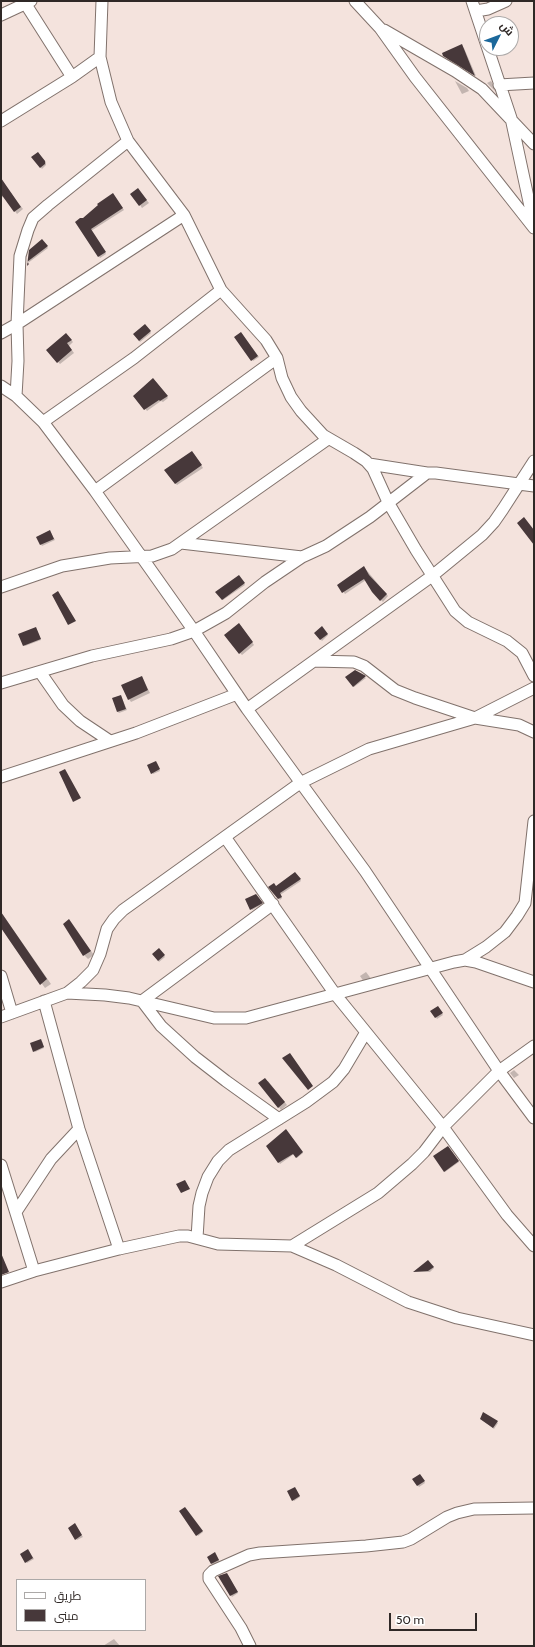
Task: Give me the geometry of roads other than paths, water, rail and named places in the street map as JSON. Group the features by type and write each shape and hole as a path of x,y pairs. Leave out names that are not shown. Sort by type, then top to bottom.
{"street":[{"path":"102,1 100,57 111,102 128,140 184,215 221,290 266,340 277,358 282,378 291,398 316,428 328,439 354,452 373,469 388,502 432,576 455,610 468,622 507,641 522,653 534,676"},
{"path":"355,1 380,28 415,77 534,228"},
{"path":"506,1 488,9 474,6 511,118 534,225"},
{"path":"1,15 28,2 72,77"},
{"path":"380,28 455,70 482,89 534,144"},
{"path":"1,121 72,77 100,57"},
{"path":"499,85 534,83"},
{"path":"16,396 20,256 33,218 128,140"},
{"path":"1,333 184,215"},
{"path":"43,422 134,358 221,290"},
{"path":"95,491 277,358"},
{"path":"1,386 16,396 43,422 95,491 247,709 365,871 499,1071 534,1118"},
{"path":"1,587 62,566 110,558 142,557 161,554 181,544 228,508 328,439"},
{"path":"247,709 432,576 482,535 494,522 534,461"},
{"path":"369,464 427,473 534,486"},
{"path":"1,683 92,656 171,639 194,631 226,613 265,582 302,557 326,546 370,517 427,473"},
{"path":"181,544 302,557"},
{"path":"314,661 354,662 364,666 395,690 415,698 475,718 519,725 534,732"},
{"path":"40,672 63,705 80,721 110,741"},
{"path":"1,1017 66,994 93,970 100,954 107,929 123,910 300,782 369,749 475,718 534,688"},
{"path":"1,777 110,741 237,694"},
{"path":"66,994 105,995 142,1001 214,1018 246,1018 429,968 465,960 486,947 505,932 518,916 525,903 534,821"},
{"path":"225,837 335,994 443,1127 507,1215 534,1246"},
{"path":"142,1001 272,904"},
{"path":"465,960 496,967 534,982"},
{"path":"1,976 12,1013"},
{"path":"142,1001 161,1026 195,1057 279,1119"},
{"path":"44,1002 79,1129 119,1248"},
{"path":"197,1238 199,1206 202,1193 208,1177 218,1161 229,1150 306,1102 333,1082 344,1069 366,1032"},
{"path":"292,1246 378,1192 412,1164 424,1152 443,1127 499,1071 534,1046"},
{"path":"16,1212 51,1159 79,1129"},
{"path":"1,1165 34,1271"},
{"path":"1,1282 34,1271 119,1248 179,1236 197,1238 218,1244 292,1246 336,1265 408,1302 457,1318 534,1335"},
{"path":"250,1646 242,1628 209,1579 209,1575 213,1570 249,1555 260,1553 403,1542 411,1539 447,1517 474,1509 534,1508"}]}
